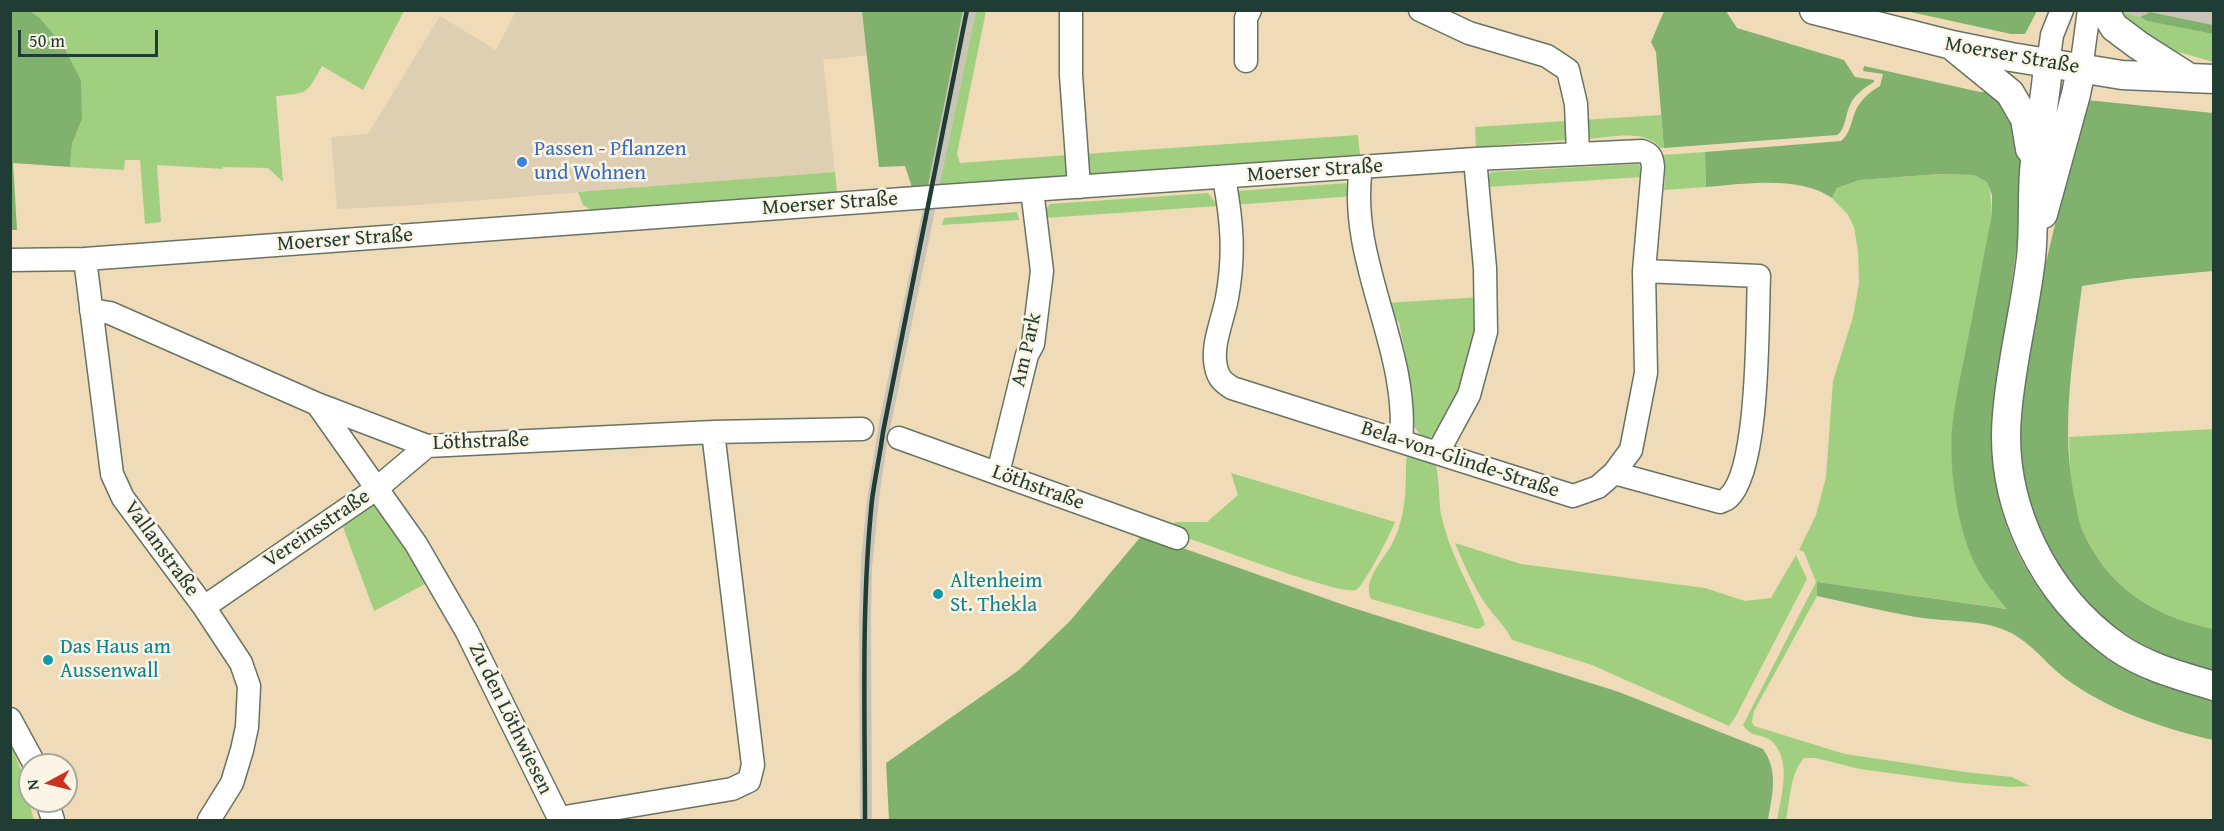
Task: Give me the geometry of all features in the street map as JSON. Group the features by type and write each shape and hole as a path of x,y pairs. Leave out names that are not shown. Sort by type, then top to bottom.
{"main road":[{"name":"Moerser Straße","path":"1814,10 1952,45 2048,64 2122,75 2202,79"},
{"path":"2104,10 2114,27 2138,45 2202,79"},
{"path":"1952,45 2010,93 2025,119 2034,170"},
{"path":"2048,64 2034,170 2031,257 2007,417 2008,455 2020,520 2034,553 2053,582 2071,605 2118,647 2163,671 2214,686"},
{"path":"2031,257 2081,69"}],"street":[{"path":"1071,10 1071,75 1079,187"},
{"path":"1246,61 1246,18 1250,10"},
{"path":"1420,10 1469,33 1547,56 1568,70 1576,104 1578,153"},
{"path":"2048,64 2052,35 2062,10"},
{"path":"2081,69 2089,10"},
{"name":"Moerser Straße","path":"10,260 85,259 1475,159 1634,150 1649,153"},
{"name":"Bela-von-Glinde-Straße","path":"1224,178 1232,219 1233,243 1227,299 1215,349 1215,365 1220,379 1232,388 1573,496 1598,487 1614,473 1631,450 1646,373 1644,270 1653,167 1649,153"},
{"path":"1437,452 1469,395 1486,332 1485,268 1475,159"},
{"path":"1361,168 1359,186 1365,254 1385,318 1396,371 1403,424 1401,441"},
{"name":"Am Park","path":"998,474 1027,355 1033,344 1042,271 1032,190"},
{"name":"Vallanstraße","path":"85,259 112,474 123,498 204,607 241,663 249,686 247,727 242,750 232,783 209,820"},
{"path":"1614,473 1720,502 1729,498 1742,474 1750,441 1755,393 1759,276 1644,270"},
{"name":"Löthstraße","path":"91,310 110,313 317,404 427,446 713,432 862,429"},
{"name":"Zu den Löthwiesen","path":"317,404 416,544 467,632 559,818 732,789 749,781 753,765 713,432"},
{"name":"Löthstraße","path":"899,438 1177,538"},
{"name":"Vereinsstraße","path":"204,607 376,489 427,446"},
{"path":"10,719 28,753"}],"shaded area":[{"path":"516,11 862,11 867,55 823,60 835,172 419,205 337,209 331,137 368,134 440,16 496,50"},
{"path":"963,11 976,11 887,444 879,499 872,568 872,820 860,820 859,617 861,560 867,500 879,423"},
{"path":"2111,11 2213,11 2213,25 2150,12 2140,17"}],"green space":[{"path":"2037,10 2025,34 2011,34 1906,11"},
{"path":"10,11 30,11 40,18 63,45 81,81 82,119 72,144 70,167 13,163 17,230 10,230"},
{"path":"30,11 404,11 363,90 322,66 305,91 276,96 283,182 268,168 223,167 223,169 157,165 161,222 145,224 140,160 125,160 124,170 70,167 72,144 82,119 63,45 40,18"},
{"path":"862,11 963,11 928,185 912,187 905,166 879,167"},
{"path":"976,11 986,11 957,154 960,163 1068,155 1066,176 940,184"},
{"path":"1664,11 1726,11 1737,28 1844,60 1855,77 1874,80 1874,82 1854,98 1842,129 1837,135 1664,148 1656,52 1651,42"},
{"path":"2120,12 2147,21 2213,34 2213,62 2148,43"},
{"path":"2150,12 2213,25 2213,34 2147,21 2140,17"},
{"path":"1864,66 1980,92 1996,92 2019,124 2024,193 1992,428 1996,482 2007,527 2031,577 2047,600 2086,640 2108,657 2142,676 2213,701 2213,740 2156,724 2100,700 2066,679 2036,651 2012,633 2002,629 1970,622 1927,619 1817,596 1817,582 2007,609 1975,564 1963,533 1953,480 1951,445 1955,406 1992,213 1992,195 1987,182 1974,175 1940,174 1860,180 1837,188 1832,198 1804,186 1788,184 1754,183 1706,187 1705,152 1841,141 1847,133 1858,106 1868,94 1880,86 1883,74 1863,71"},
{"path":"2087,100 2213,113 2213,271 2127,279 2082,286 2072,366 2068,447 2078,517 2092,548 2118,582 2134,596 2170,616 2213,629 2213,673 2140,644 2097,613 2078,593 2047,546 2035,520 2027,493 2020,438 2026,366 2044,270"},
{"path":"1661,115 1664,148 1636,136 1587,139 1582,120"},
{"path":"1566,121 1566,140 1476,147 1475,127"},
{"path":"1358,135 1360,155 1089,174 1084,154"},
{"path":"1705,152 1706,187 1664,190 1665,176 1660,176 1662,155"},
{"path":"1639,164 1643,177 1487,187 1487,178 1491,172"},
{"path":"835,172 837,192 591,210 583,205 578,192"},
{"path":"1940,174 1974,175 1987,182 1990,191 1992,213 1952,430 1952,461 1956,497 1992,591 2008,609 1817,582 1817,596 1754,711 1752,722 1754,726 1845,754 2012,777 2030,786 2010,787 1962,783 1860,769 1816,758 1804,758 1793,779 1786,820 1777,820 1784,778 1781,757 1770,740 1752,734 1743,725 1816,582 1804,552 1799,550 1816,515 1826,477 1833,381 1853,317 1859,283 1858,251 1854,227 1848,215 1832,198 1837,188 1860,180"},
{"path":"1348,183 1354,196 1233,205 1236,191"},
{"path":"1208,193 1218,206 1045,218 1046,209 1050,204"},
{"path":"1017,212 1019,220 942,225 944,218"},
{"path":"1481,297 1469,379 1438,435 1421,436 1410,421 1405,384 1409,373 1399,322 1390,315 1386,303"},
{"path":"2213,429 2213,629 2170,616 2151,607 2134,596 2104,566 2092,548 2077,517 2071,483 2069,437"},
{"path":"1408,455 1430,460 1435,464 1440,509 1445,528 1454,555 1485,625 1478,629 1371,599 1369,584 1392,544 1400,524"},
{"path":"1231,473 1395,522 1377,559 1360,586 1356,590 1345,590 1325,585 1179,535 1174,526 1175,522 1207,522 1238,495"},
{"path":"374,501 429,582 374,611 342,524"},
{"path":"1143,534 1344,605 1619,692 1763,749 1773,775 1768,820 889,820 886,763 1019,670 1070,621"},
{"path":"1455,543 1521,564 1705,588 1745,601 1771,598 1796,555 1807,579 1729,726 1592,665 1512,640 1477,591"},
{"path":"11,745 18,762 18,813 32,813 34,820 11,820"}],"railway":[{"path":"865,820 865,620 872,500 883,432 967,10"}],"place":[{"name":"Passen - Pflanzen und Wohnen","path":"522,162"},
{"name":"Altenheim St. Thekla","path":"938,594"},
{"name":"Das Haus am Aussenwall","path":"48,660"}]}
